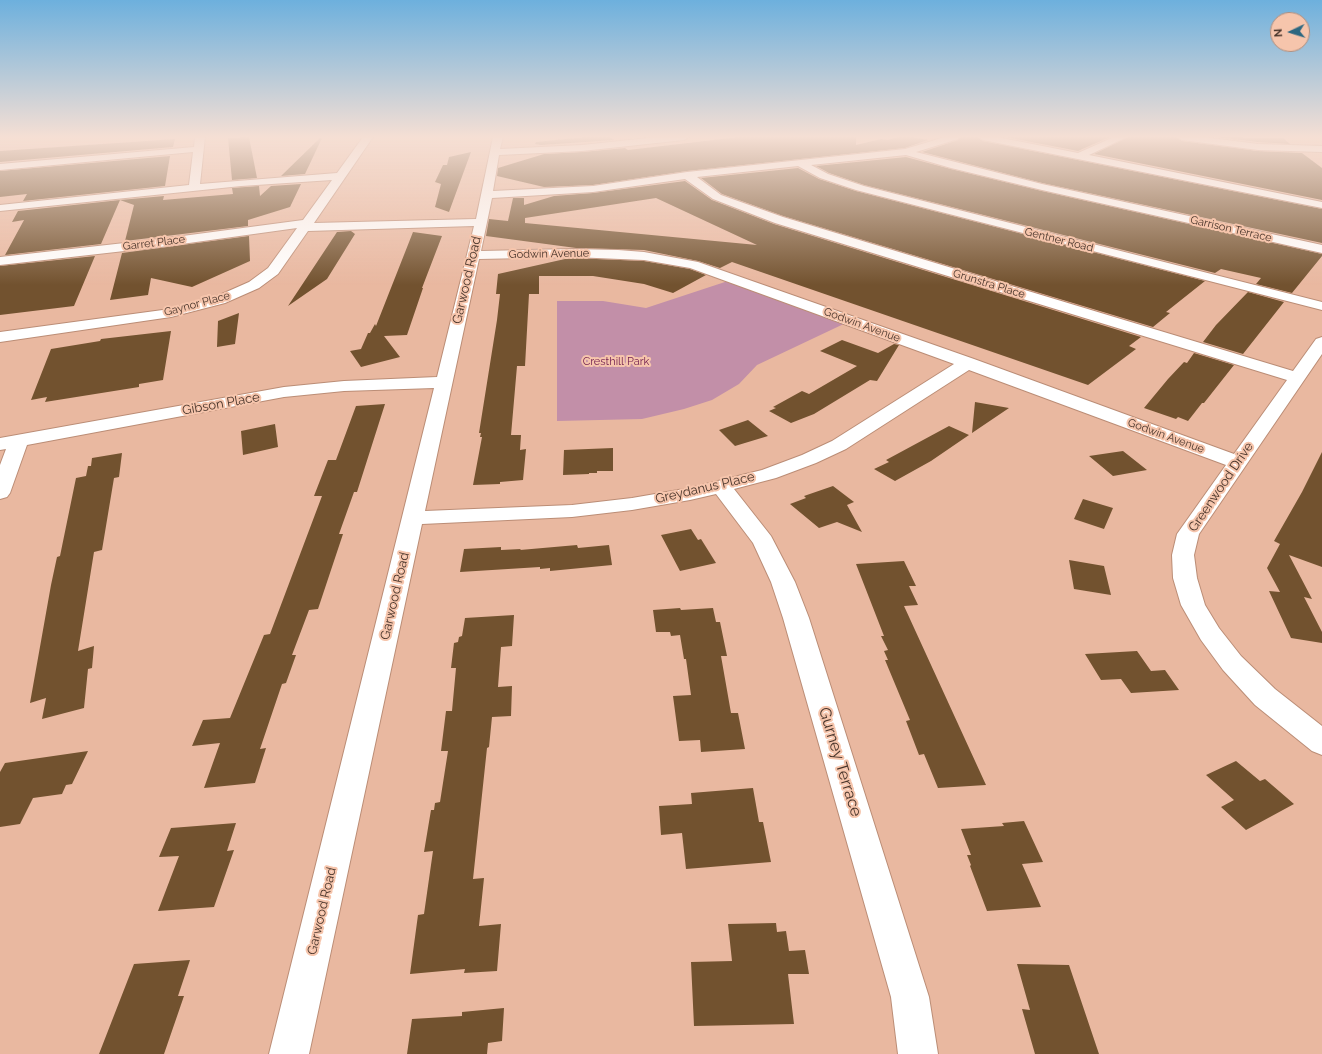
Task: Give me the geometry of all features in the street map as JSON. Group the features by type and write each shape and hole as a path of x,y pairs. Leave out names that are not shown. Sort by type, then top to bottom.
{"street":[{"path":"0,208 212,186"},
{"name":"Gaynor Place","path":"0,337 171,313 220,300 254,285 273,271 334,186"},
{"name":"Garwood Road","path":"289,1054 489,186"},
{"path":"487,195 541,194 608,186"},
{"name":"Grunstra Place","path":"703,186 717,197 779,220 1297,378"},
{"name":"Gentner Road","path":"855,186 1322,306"},
{"name":"Garrison Terrace","path":"1039,186 1322,249"},
{"path":"1229,186 1322,205"},
{"name":"Garret Place","path":"0,261 306,225 480,222"},
{"name":"Godwin Avenue","path":"473,256 604,253 644,256 693,265 968,363 1238,462"},
{"name":"Greenwood Drive","path":"1322,342 1188,534 1183,555 1185,578 1193,605 1210,634 1232,663 1265,697 1322,743"},
{"name":"Greydanus Place","path":"413,518 572,511 647,501 721,487 775,472 840,445 968,363"},
{"name":"Gibson Place","path":"10,442 284,392 344,386 444,382"},
{"path":"0,494 10,442"},
{"name":"Gurney Terrace","path":"721,487 763,541 783,582 796,618 910,997 918,1054"}],"green space":[{"name":"Cresthill Park","path":"734,279 850,321 757,365 739,384 712,400 684,409 642,419 557,421 557,301 603,301 646,308"}],"building":[{"path":"0,186 163,186 23,201 27,194 0,197"},
{"path":"256,186 259,186 260,196 271,186 300,186 290,207 248,220 248,226 125,241 134,205 120,200 164,196 163,200 233,194 232,188"},
{"path":"440,186 458,186 449,212 435,207"},
{"path":"645,186 692,186 712,200 774,224 1141,337 1129,346 1136,349 1088,385 732,262 720,268 698,261 644,250 576,248 486,236 489,219 508,221 513,198 524,198 524,205 554,196","holes":["656,198 757,245 525,223 525,218"]},
{"path":"712,186 841,186 1205,281 1166,312 1170,313 1153,327 783,216 722,194"},
{"path":"869,186 1022,186 1322,254 1322,256 1292,293 1256,284 1261,278 1221,269 1215,273"},
{"path":"1057,186 1208,186 1322,209 1322,243"},
{"path":"1254,186 1322,186 1322,200"},
{"path":"120,200 101,244 5,255 24,220 12,222 18,211"},
{"path":"351,231 355,234 327,279 288,306 337,232"},
{"path":"413,232 442,236 422,288 407,335 384,336 400,357 361,367 350,351 361,349 368,333 370,333 375,324 376,326"},
{"path":"249,236 250,261 192,287 151,278 148,295 110,300 122,253"},
{"path":"95,256 74,306 0,315 0,266"},
{"path":"573,258 644,261 690,269 706,275 673,293 644,284 593,276 539,276 539,294 529,294 525,366 517,366 511,435 521,435 520,450 526,449 523,480 500,482 500,484 473,485 482,437 480,437 481,433 479,433 497,320 500,294 496,294 498,274"},
{"path":"1248,292 1284,302 1243,354 1203,342 1216,325"},
{"path":"239,313 235,344 217,347 218,321"},
{"path":"171,331 163,380 139,384 139,387 45,402 47,397 31,400 51,349 100,341 101,339"},
{"path":"842,340 878,353 894,344 899,345 877,381 870,380 814,414 791,423 769,411 776,408 773,407 802,391 809,394 857,366 820,351"},
{"path":"1194,353 1234,365 1188,421 1178,417 1176,419 1144,408 1168,379 1184,362 1187,363"},
{"path":"975,402 1009,408 972,433"},
{"path":"385,404 357,492 354,492 339,534 343,534 318,609 309,610 292,655 296,655 286,683 282,684 260,749 266,748 255,783 204,788 220,743 192,746 203,720 230,718 264,635 270,634 322,496 314,496 328,460 336,460 356,406"},
{"path":"748,420 768,436 735,446 719,430"},
{"path":"275,424 278,447 243,455 241,431"},
{"path":"949,426 969,435 931,461 895,481 874,469 889,462 886,460"},
{"path":"613,448 613,471 597,471 597,473 589,474 563,475 564,450"},
{"path":"1123,451 1147,470 1113,476 1089,456"},
{"path":"1322,452 1322,567 1289,555 1312,599 1304,597 1322,632 1322,643 1291,638 1269,591 1280,592 1267,568 1280,544 1274,541 1302,492"},
{"path":"122,453 119,477 114,478 102,550 94,552 78,651 94,646 92,668 88,669 84,708 42,719 46,698 30,703 51,585 57,557 60,556 76,478 86,476 88,466 91,466 92,458"},
{"path":"833,486 854,502 847,505 862,532 837,522 819,528 790,504 806,498 804,496"},
{"path":"1083,499 1113,508 1104,529 1074,519"},
{"path":"691,529 698,540 701,539 716,563 680,571 661,535"},
{"path":"577,545 578,548 609,545 612,565 550,571 550,568 540,569 540,567 460,572 464,549 501,547 501,550 521,549 520,550"},
{"path":"1069,560 1104,566 1111,595 1074,589"},
{"path":"904,561 916,586 909,586 918,605 904,606 986,785 938,788 924,754 919,755 906,721 910,720 885,660 888,660 884,651 888,650 881,636 884,636 856,564"},
{"path":"680,608 681,610 713,608 716,622 720,622 727,656 721,656 731,713 738,713 745,749 701,752 700,740 679,741 673,696 691,695 686,659 684,659 680,635 671,636 670,632 656,632 653,610"},
{"path":"514,615 512,646 501,647 498,687 512,686 511,716 492,717 489,747 487,748 473,879 484,878 479,926 501,924 497,971 464,973 465,969 410,974 418,915 424,914 433,851 424,852 431,810 434,810 435,803 440,802 448,751 441,751 446,711 452,711 456,668 451,668 454,643 458,642 459,637 462,636 465,618"},
{"path":"1137,651 1151,671 1165,670 1179,690 1131,693 1121,679 1101,680 1085,654"},
{"path":"88,751 72,784 66,785 62,794 33,798 20,824 0,827 0,772 5,763"},
{"path":"1236,761 1260,781 1265,779 1294,804 1246,830 1221,807 1234,800 1206,775"},
{"path":"753,788 759,822 763,822 771,862 686,869 682,833 661,835 659,806 692,804 691,793"},
{"path":"1024,821 1043,862 1022,864 1041,907 987,911 970,866 971,865 967,855 971,855 961,829 1004,826 1002,823"},
{"path":"236,823 227,851 234,850 214,907 158,911 179,856 159,857 171,828"},
{"path":"776,923 777,932 786,931 789,951 805,950 809,974 788,974 794,1024 694,1026 691,962 732,961 728,924"},
{"path":"190,960 178,996 184,996 164,1054 99,1054 134,964"},
{"path":"1017,964 1069,965 1099,1054 1035,1054 1022,1009 1030,1010"},
{"path":"504,1008 502,1041 488,1043 487,1054 407,1054 412,1019 462,1016 462,1012"}]}
